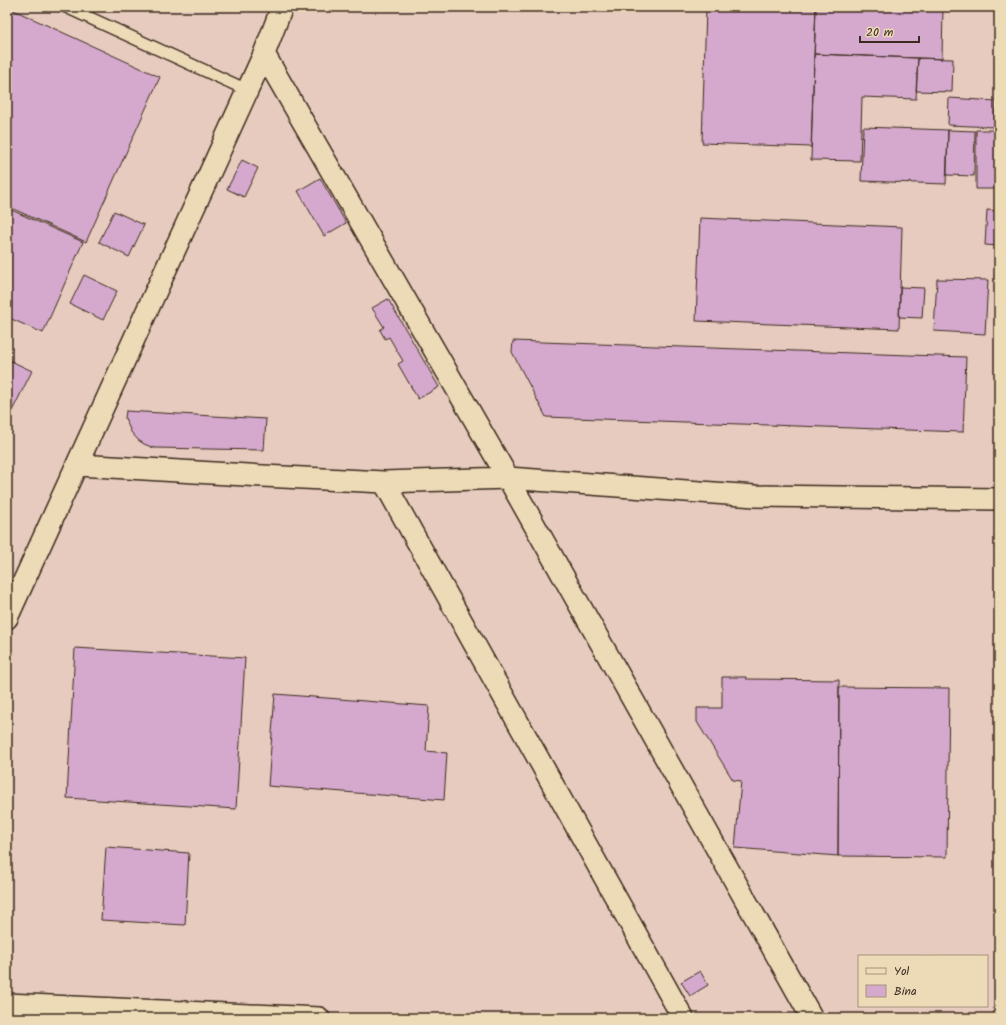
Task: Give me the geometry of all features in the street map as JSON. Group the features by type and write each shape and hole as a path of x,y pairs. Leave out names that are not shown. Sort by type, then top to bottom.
{"street":[{"path":"7,618 264,54 282,7"},
{"path":"264,54 508,478 812,1018"},
{"path":"78,465 384,482 508,478 755,496 999,499"},
{"path":"384,482 683,1018"},
{"path":"7,1004 319,1018"}],"lane":[{"path":"66,7 247,90"}],"shaded area":[{"path":"7,7 999,7 999,1018 7,1018"}],"building":[{"path":"7,7 160,77 86,242 7,206"},
{"path":"706,7 816,7 811,147 702,143"},
{"path":"816,7 943,7 942,59 814,54"},
{"path":"814,54 918,58 916,99 862,97 860,161 811,160"},
{"path":"918,58 953,59 952,92 916,91"},
{"path":"949,98 996,101 994,127 948,125"},
{"path":"863,127 948,130 946,184 861,181"},
{"path":"948,130 975,131 974,176 947,175"},
{"path":"976,130 999,130 999,189 976,189"},
{"path":"242,160 258,168 244,197 227,189"},
{"path":"320,178 346,223 324,236 298,191"},
{"path":"7,208 83,242 43,333 7,317"},
{"path":"987,210 999,211 999,246 985,245"},
{"path":"114,211 144,225 129,257 99,242"},
{"path":"700,218 902,227 899,329 696,321"},
{"path":"84,275 117,291 103,320 70,304"},
{"path":"937,279 988,280 985,334 934,331"},
{"path":"900,287 924,288 922,318 899,317"},
{"path":"388,299 439,387 418,399 398,364 403,361 389,337 385,339 380,330 384,327 372,308"},
{"path":"513,341 966,357 963,432 546,417 512,352"},
{"path":"7,359 32,371 7,421"},
{"path":"126,411 266,419 264,450 154,448 138,440 131,432 125,418"},
{"path":"75,648 245,658 236,809 67,798"},
{"path":"722,677 746,677 746,679 839,680 838,856 735,848 741,781 733,780 697,722 697,708 722,708"},
{"path":"839,687 949,688 947,857 838,856"},
{"path":"275,694 429,706 426,751 447,753 444,800 268,786"},
{"path":"106,847 189,853 185,925 101,920"},
{"path":"700,971 708,985 690,996 681,982"}]}
